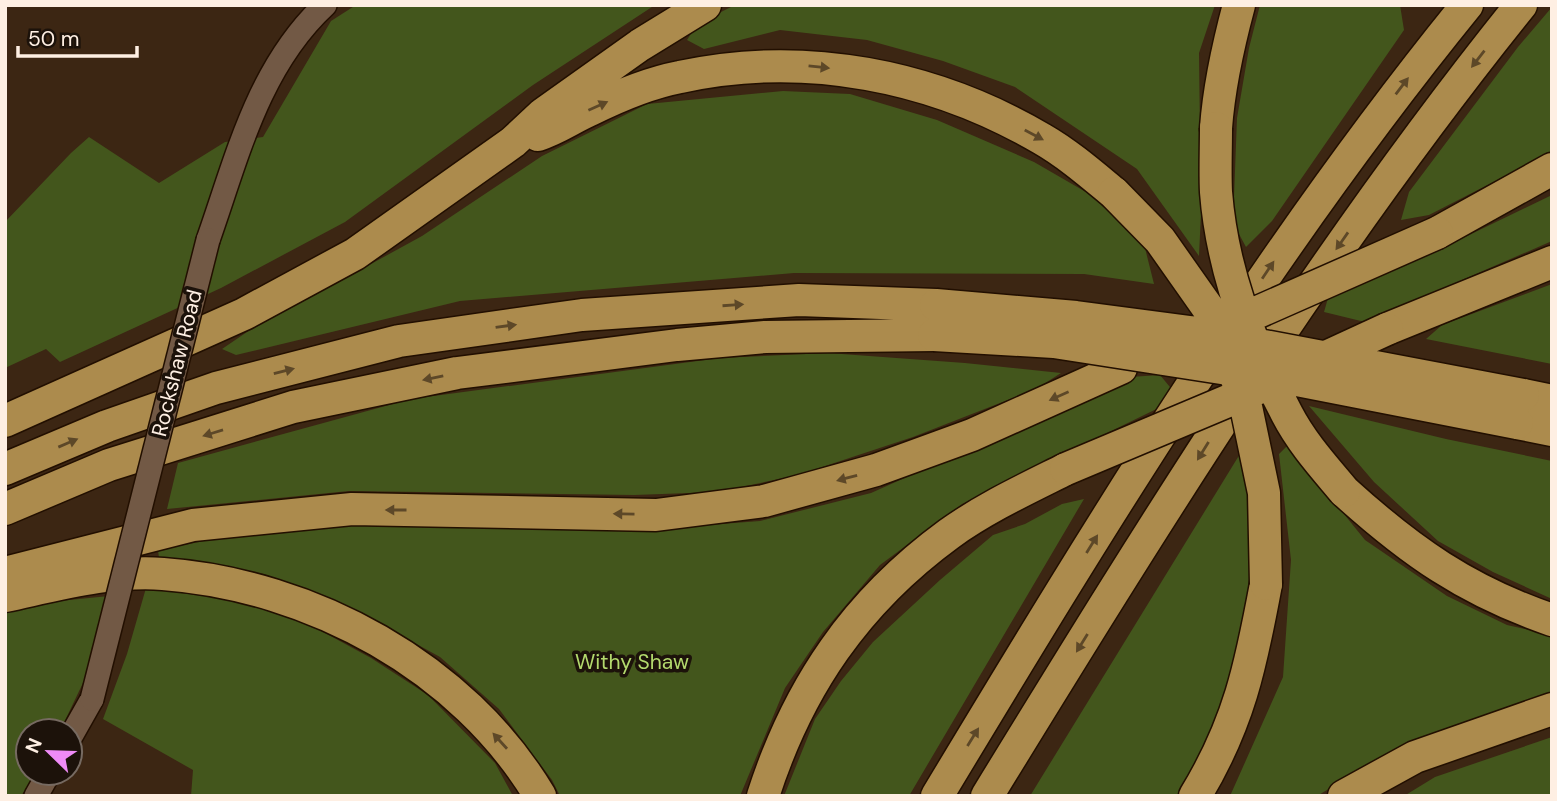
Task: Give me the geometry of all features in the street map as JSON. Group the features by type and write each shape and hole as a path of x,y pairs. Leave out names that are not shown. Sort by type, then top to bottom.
{"highway":[{"path":"5,422 244,314 355,254 513,142 543,114 586,83 640,45 705,5"},
{"path":"1239,5 1222,76 1216,128 1216,193 1229,269 1242,315 1288,415 1311,452 1344,491 1403,543 1453,576 1514,607 1552,620"},
{"path":"937,796 1119,500 1268,271 1366,134 1467,5"},
{"path":"987,796 1222,420 1331,258 1430,120 1521,5"},
{"path":"513,142 556,129 589,110 636,90 679,77 724,70 806,66 865,72 962,99 1042,139 1079,164 1114,193 1160,240 1210,312 1244,397 1264,493 1266,584 1252,659 1236,715 1214,765 1195,796"},
{"path":"5,573 193,525 352,509 656,515 764,501 876,470 972,435 1121,368 1280,304 1437,233 1552,169"},
{"path":"762,796 771,769 807,689 834,647 864,609 902,571 950,533 1000,502 1066,469 1218,407 1387,329 1552,262"},
{"path":"5,469 107,426 216,388 399,341 582,315 799,300 1292,379 1530,406 1552,430"},
{"path":"5,509 109,465 293,407 457,373 650,348 935,320"},
{"path":"5,596 90,578 161,574 215,581 296,601 355,628 416,664 472,709 523,767 540,796"},
{"path":"1344,796 1415,757 1552,709"}],"street":[{"name":"Rockshaw Road","path":"82,717 92,699 208,240 247,124 265,85 288,47 325,5"}],"green space":[{"path":"356,5 655,5 533,85 345,222 221,288 60,362 46,349 5,368 5,222 71,153 89,137 159,183 225,142 263,137 331,21"},
{"path":"735,5 1215,5 1199,53 1199,256 1137,169 1015,87 943,61 867,40 780,30 704,49 687,40 697,24"},
{"path":"1260,5 1400,5 1404,30 1272,221 1246,247 1233,223 1237,118 1249,48"},
{"path":"1552,7 1552,152 1429,215 1401,220 1409,192 1518,47"},
{"path":"783,91 850,94 937,120 1034,162 1098,199 1145,248 1154,284 1084,274 794,273 460,301 236,355 222,349 247,332 422,236 542,156 647,104"},
{"path":"1552,195 1552,241 1365,322 1324,312 1328,298"},
{"path":"1552,284 1552,364 1426,339 1442,325"},
{"path":"828,353 1061,373 1036,389 913,437 798,475 717,492 634,495 349,491 167,509 178,463 411,399 720,358"},
{"name":"Withy Shaw","path":"1160,375 1179,398 962,504 880,565 823,632 785,688 740,796 560,796 552,780 499,709 440,657 364,615 264,574 159,558 158,550 209,540 329,525 428,522 656,529 760,521 871,493 1130,377"},
{"path":"1309,406 1552,461 1552,599 1493,572 1438,541 1374,482"},
{"path":"1288,445 1365,540 1447,596 1507,625 1552,635 1552,693 1530,699 1345,779 1317,796 1230,796 1283,677 1291,560 1279,454"},
{"path":"1243,449 1255,506 1246,624 1223,712 1183,796 1030,796"},
{"path":"1084,499 909,796 784,796 815,719 873,642 993,535 1025,524 1062,504"},
{"path":"146,588 217,598 294,616 371,658 428,695 495,763 513,796 191,796 193,770 103,719 127,654"},
{"path":"109,596 93,662 67,717 14,717 14,787 27,787 21,796 5,796 5,613 49,602"},
{"path":"1552,737 1552,796 1404,796 1435,777"}]}
